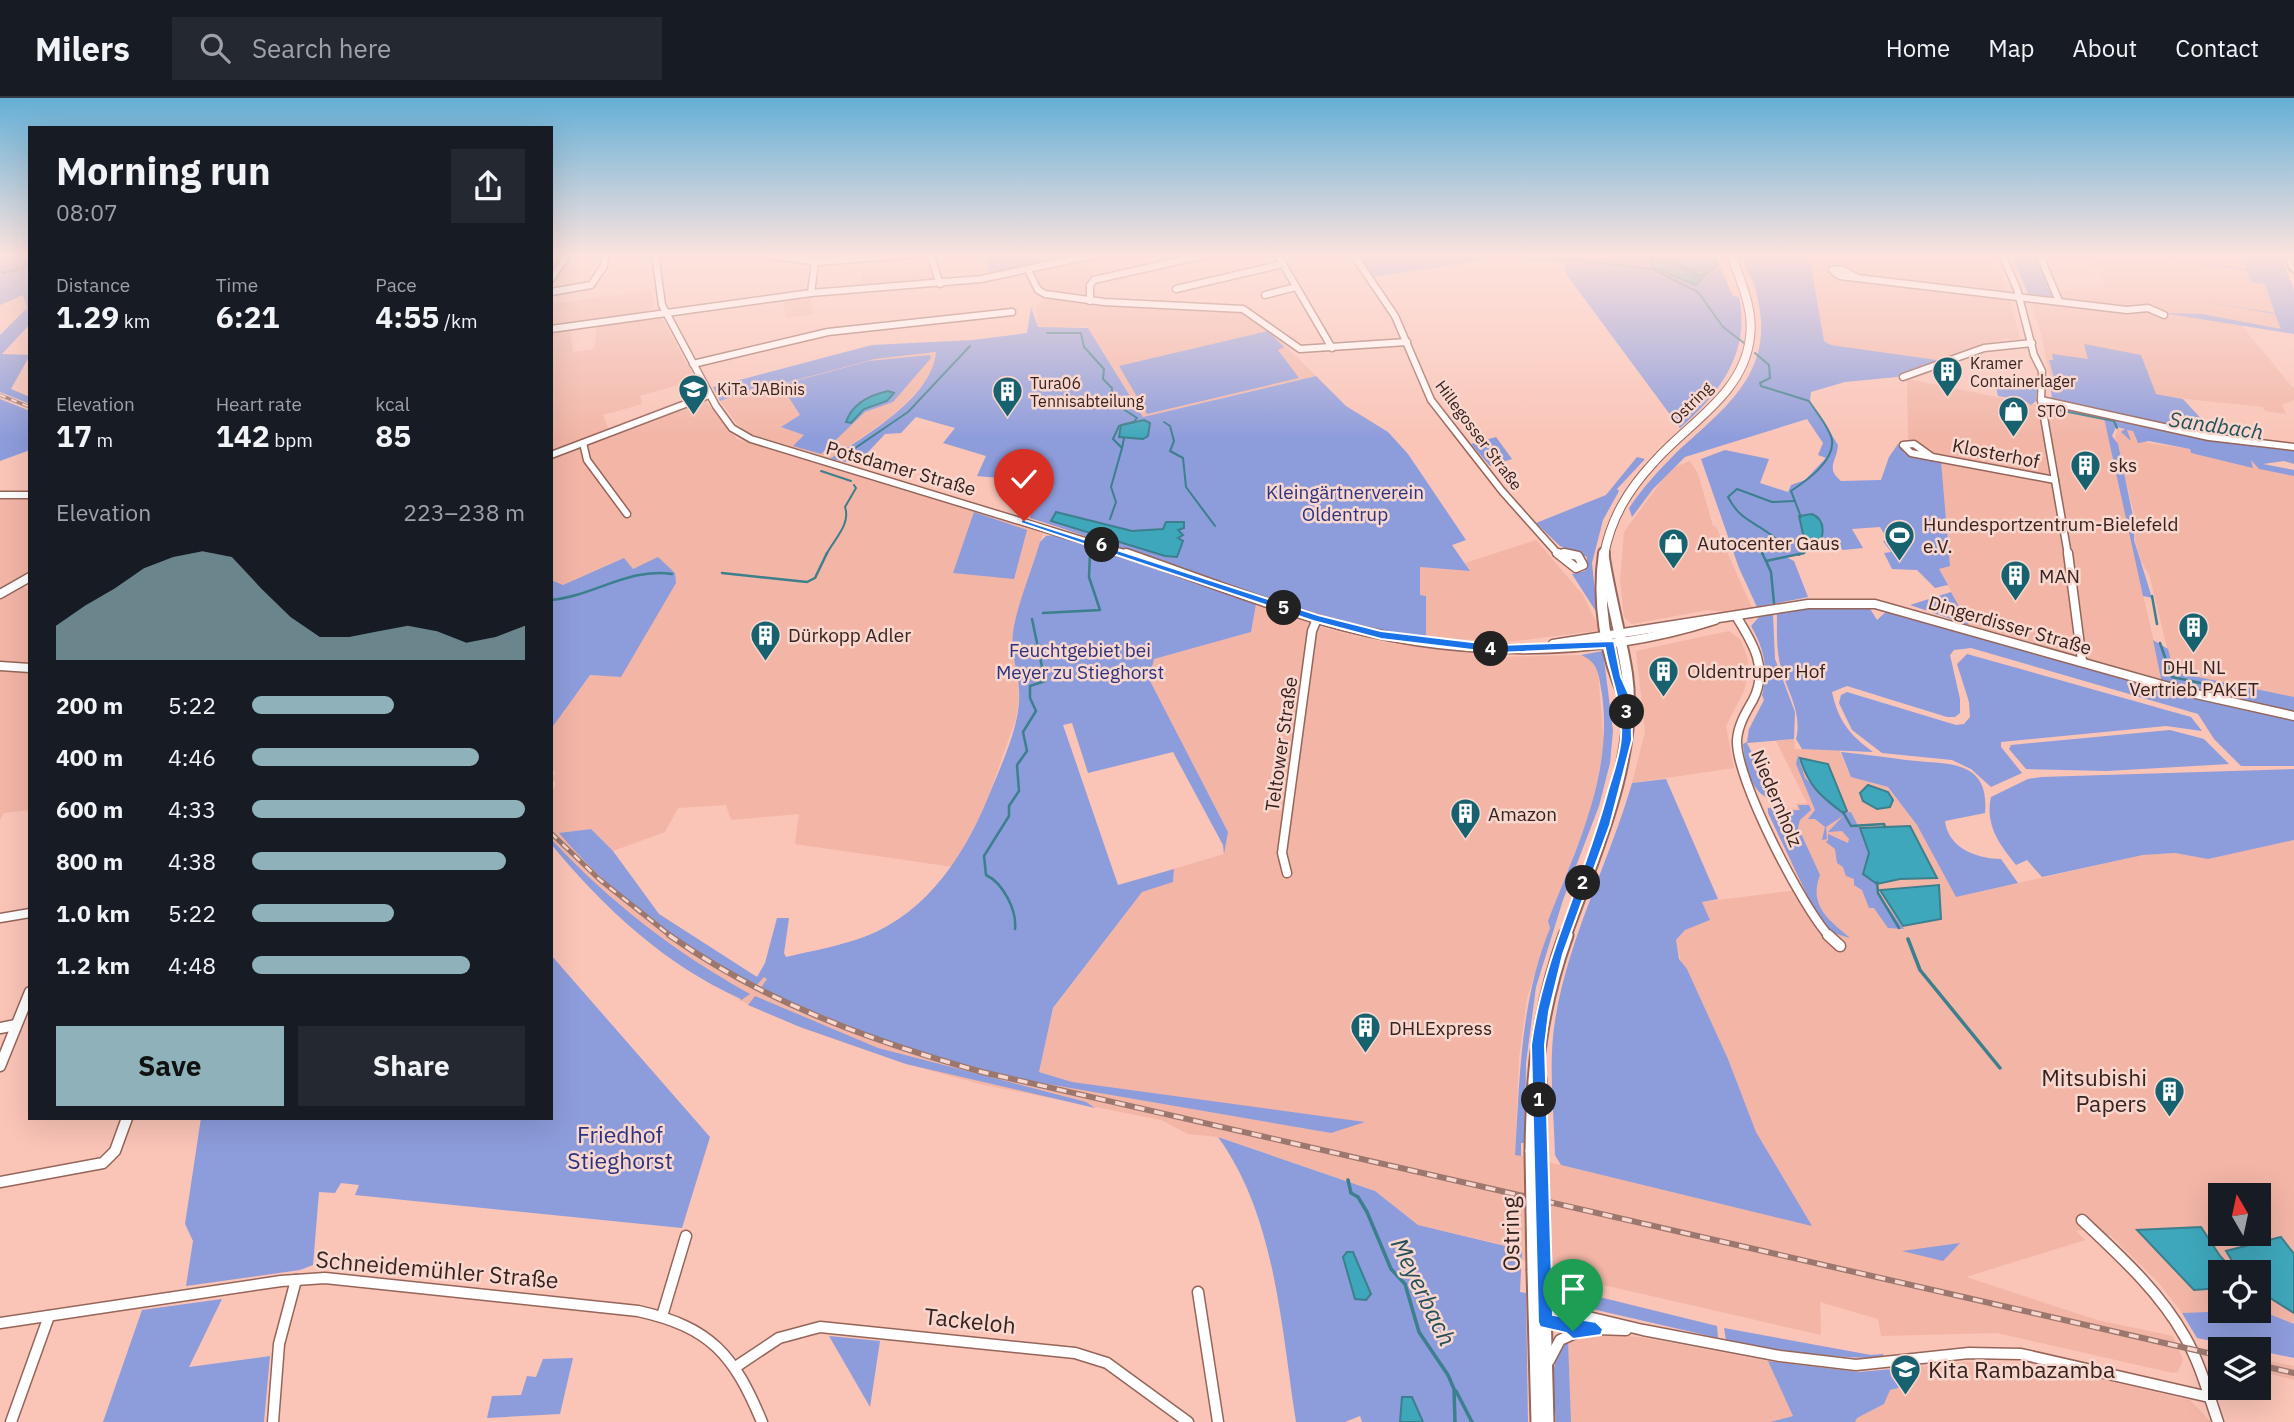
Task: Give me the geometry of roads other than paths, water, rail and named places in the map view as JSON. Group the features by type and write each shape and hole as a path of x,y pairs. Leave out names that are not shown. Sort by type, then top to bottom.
{"main road":[{"name":"Ostring","path":"1538,1422 1539,1271 1533,1075 1542,1012 1557,954 1618,783 1627,740 1626,699 1616,677 1614,639 1600,583 1600,568 1612,522 1631,488 1651,465 1718,404 1744,362 1751,329 1750,316"},
{"name":"Ostring","path":"1539,1313 1547,1422"}],"street":[{"path":"553,329 647,316"},
{"name":"Potsdamer Straße","path":"668,316 709,395 732,428 751,439 1099,544 1317,619 1426,642 1497,649 1572,648 1614,639"},
{"path":"694,364 825,333 978,316"},
{"path":"1258,316 1293,347 1332,348 1407,342"},
{"path":"1313,316 1332,348"},
{"name":"Hillegosser Straße","path":"1395,316 1423,386 1438,410 1556,552"},
{"path":"2025,316 2044,382 2041,400 2082,662"},
{"path":"1903,377 1946,360 2015,340 2032,343"},
{"path":"553,454 709,395"},
{"path":"2041,400 2209,437 2294,447"},
{"path":"583,443 587,460 627,514"},
{"name":"Klosterhof","path":"1932,457 2055,480"},
{"path":"0,495 28,495"},
{"path":"0,594 28,578"},
{"name":"Dingerdisser Straße","path":"1614,639 1685,631 1715,620 1813,601 1869,602 2187,692 2294,716"},
{"name":"Niedernholz","path":"1736,616 1756,647 1762,673 1757,694 1738,738 1739,759 1807,906 1826,936 1840,946"},
{"name":"Teltower Straße","path":"1287,873 1283,853 1312,631 1317,619"},
{"path":"0,666 28,668"},
{"path":"0,918 28,914"},
{"path":"0,1066 28,997"},
{"path":"0,1028 16,1025"},
{"path":"0,1182 103,1163 115,1151 126,1120"},
{"path":"2081,1220 2143,1278 2160,1299 2186,1339 2208,1394"},
{"path":"662,1316 686,1236"},
{"path":"273,1422 279,1343 296,1280"},
{"name":"Schneidemühler Straße","path":"0,1323 296,1280 361,1280 662,1316 714,1342 737,1366 762,1422"},
{"path":"1198,1292 1218,1422"},
{"path":"1539,1313 1780,1356 1856,1365 1969,1353 2021,1354 2208,1397"},
{"path":"1539,1313 1596,1329"},
{"path":"11,1422 49,1315"},
{"name":"Tackeloh","path":"737,1366 779,1338 820,1327 1075,1353 1107,1363 1188,1422"},
{"path":"1545,1368 1557,1342 1565,1334 1596,1329 1643,1330"},
{"path":"2210,1400 2218,1422"}],"waterway":[{"path":"1715,316 1723,327 1744,343"},
{"name":"Meyerbach","path":"1047,333 1081,333 1084,347 1104,369 1103,379 1112,388 1111,401 1137,418 1133,423"},
{"path":"842,457 908,412 970,346"},
{"path":"1755,353 1769,365 1770,378 1760,383 1761,386 1809,401 1831,435 1832,448 1824,463 1791,491 1795,501"},
{"path":"2053,409 2114,421 2117,428"},
{"name":"Meyerbach","path":"1122,448 1113,439 1119,426 1133,422"},
{"path":"1164,422 1170,426 1174,441 1170,451 1183,458 1186,487 1215,526"},
{"name":"Meyerbach","path":"1122,448 1124,438"},
{"name":"Meyerbach","path":"1110,519 1116,502 1111,487 1122,448"},
{"path":"821,471 851,481"},
{"path":"826,555 844,526 845,507 856,488 854,485"},
{"path":"1763,555 1760,548 1775,538 1738,512 1728,497 1737,489 1772,502 1795,501"},
{"path":"1795,501 1801,517"},
{"path":"1801,554 1814,546"},
{"name":"Meyerbach","path":"1043,613 1100,610 1089,577 1090,553"},
{"path":"1766,561 1801,554"},
{"path":"722,573 807,582 815,578 826,555"},
{"path":"1763,555 1766,561"},
{"path":"1766,561 1771,572 1774,603"},
{"path":"553,600 626,578 656,573 672,574"},
{"name":"Sandbach","path":"2152,596 2157,624"},
{"name":"Meyerbach","path":"1015,929 1014,914 1003,891 986,875 984,856 1009,816 1009,806 1019,791 1017,765 1027,751 1023,732 1036,711 1030,698 1030,686 1045,681 1032,619"},
{"name":"Sandbach","path":"2160,643 2172,677 2220,687"},
{"path":"1843,812 1851,826 1884,824 1885,827"},
{"path":"1877,882 1878,893 1899,928"},
{"path":"1908,939 1920,970 2000,1068"},
{"name":"Meyerbach","path":"1348,1180 1351,1193 1358,1197 1367,1212 1391,1269 1405,1284 1419,1332 1448,1375 1454,1389 1455,1422"},
{"path":"1456,1391 1472,1422"}],"railway":[{"path":"0,395 28,406"},
{"path":"553,835 599,879 672,937"},
{"path":"672,937 742,980 819,1017 900,1047 982,1072 2208,1353"},
{"path":"2271,1368 2294,1373"}],"place":[{"name":"Kramer Containerlager","path":"1947,399"},
{"name":"KiTa JABinis","path":"694,416"},
{"name":"Tura06 Tennisabteilung","path":"1007,419"},
{"name":"STO","path":"2014,438"},
{"name":"sks","path":"2086,492"},
{"name":"Hundesportzentrum-Bielefeld e.V.","path":"1900,562"},
{"name":"Autocenter Gaus","path":"1674,570"},
{"name":"MAN","path":"2016,603"},
{"name":"DHL NL Vertrieb PAKET","path":"2194,655"},
{"name":"Dürkopp Adler","path":"765,662"},
{"name":"Oldentruper Hof","path":"1664,698"},
{"name":"Amazon","path":"1465,841"},
{"name":"DHLExpress","path":"1366,1055"},
{"name":"Mitsubishi Papers","path":"2170,1118"},
{"name":"Kita Rambazamba","path":"1905,1397"}],"park label":[{"name":"Kleingärtnerverein Oldentrup","path":"1345,503"},
{"name":"Feuchtgebiet bei Meyer zu Stieghorst","path":"1080,661"},
{"name":"Friedhof Stieghorst","path":"620,1148"}]}
